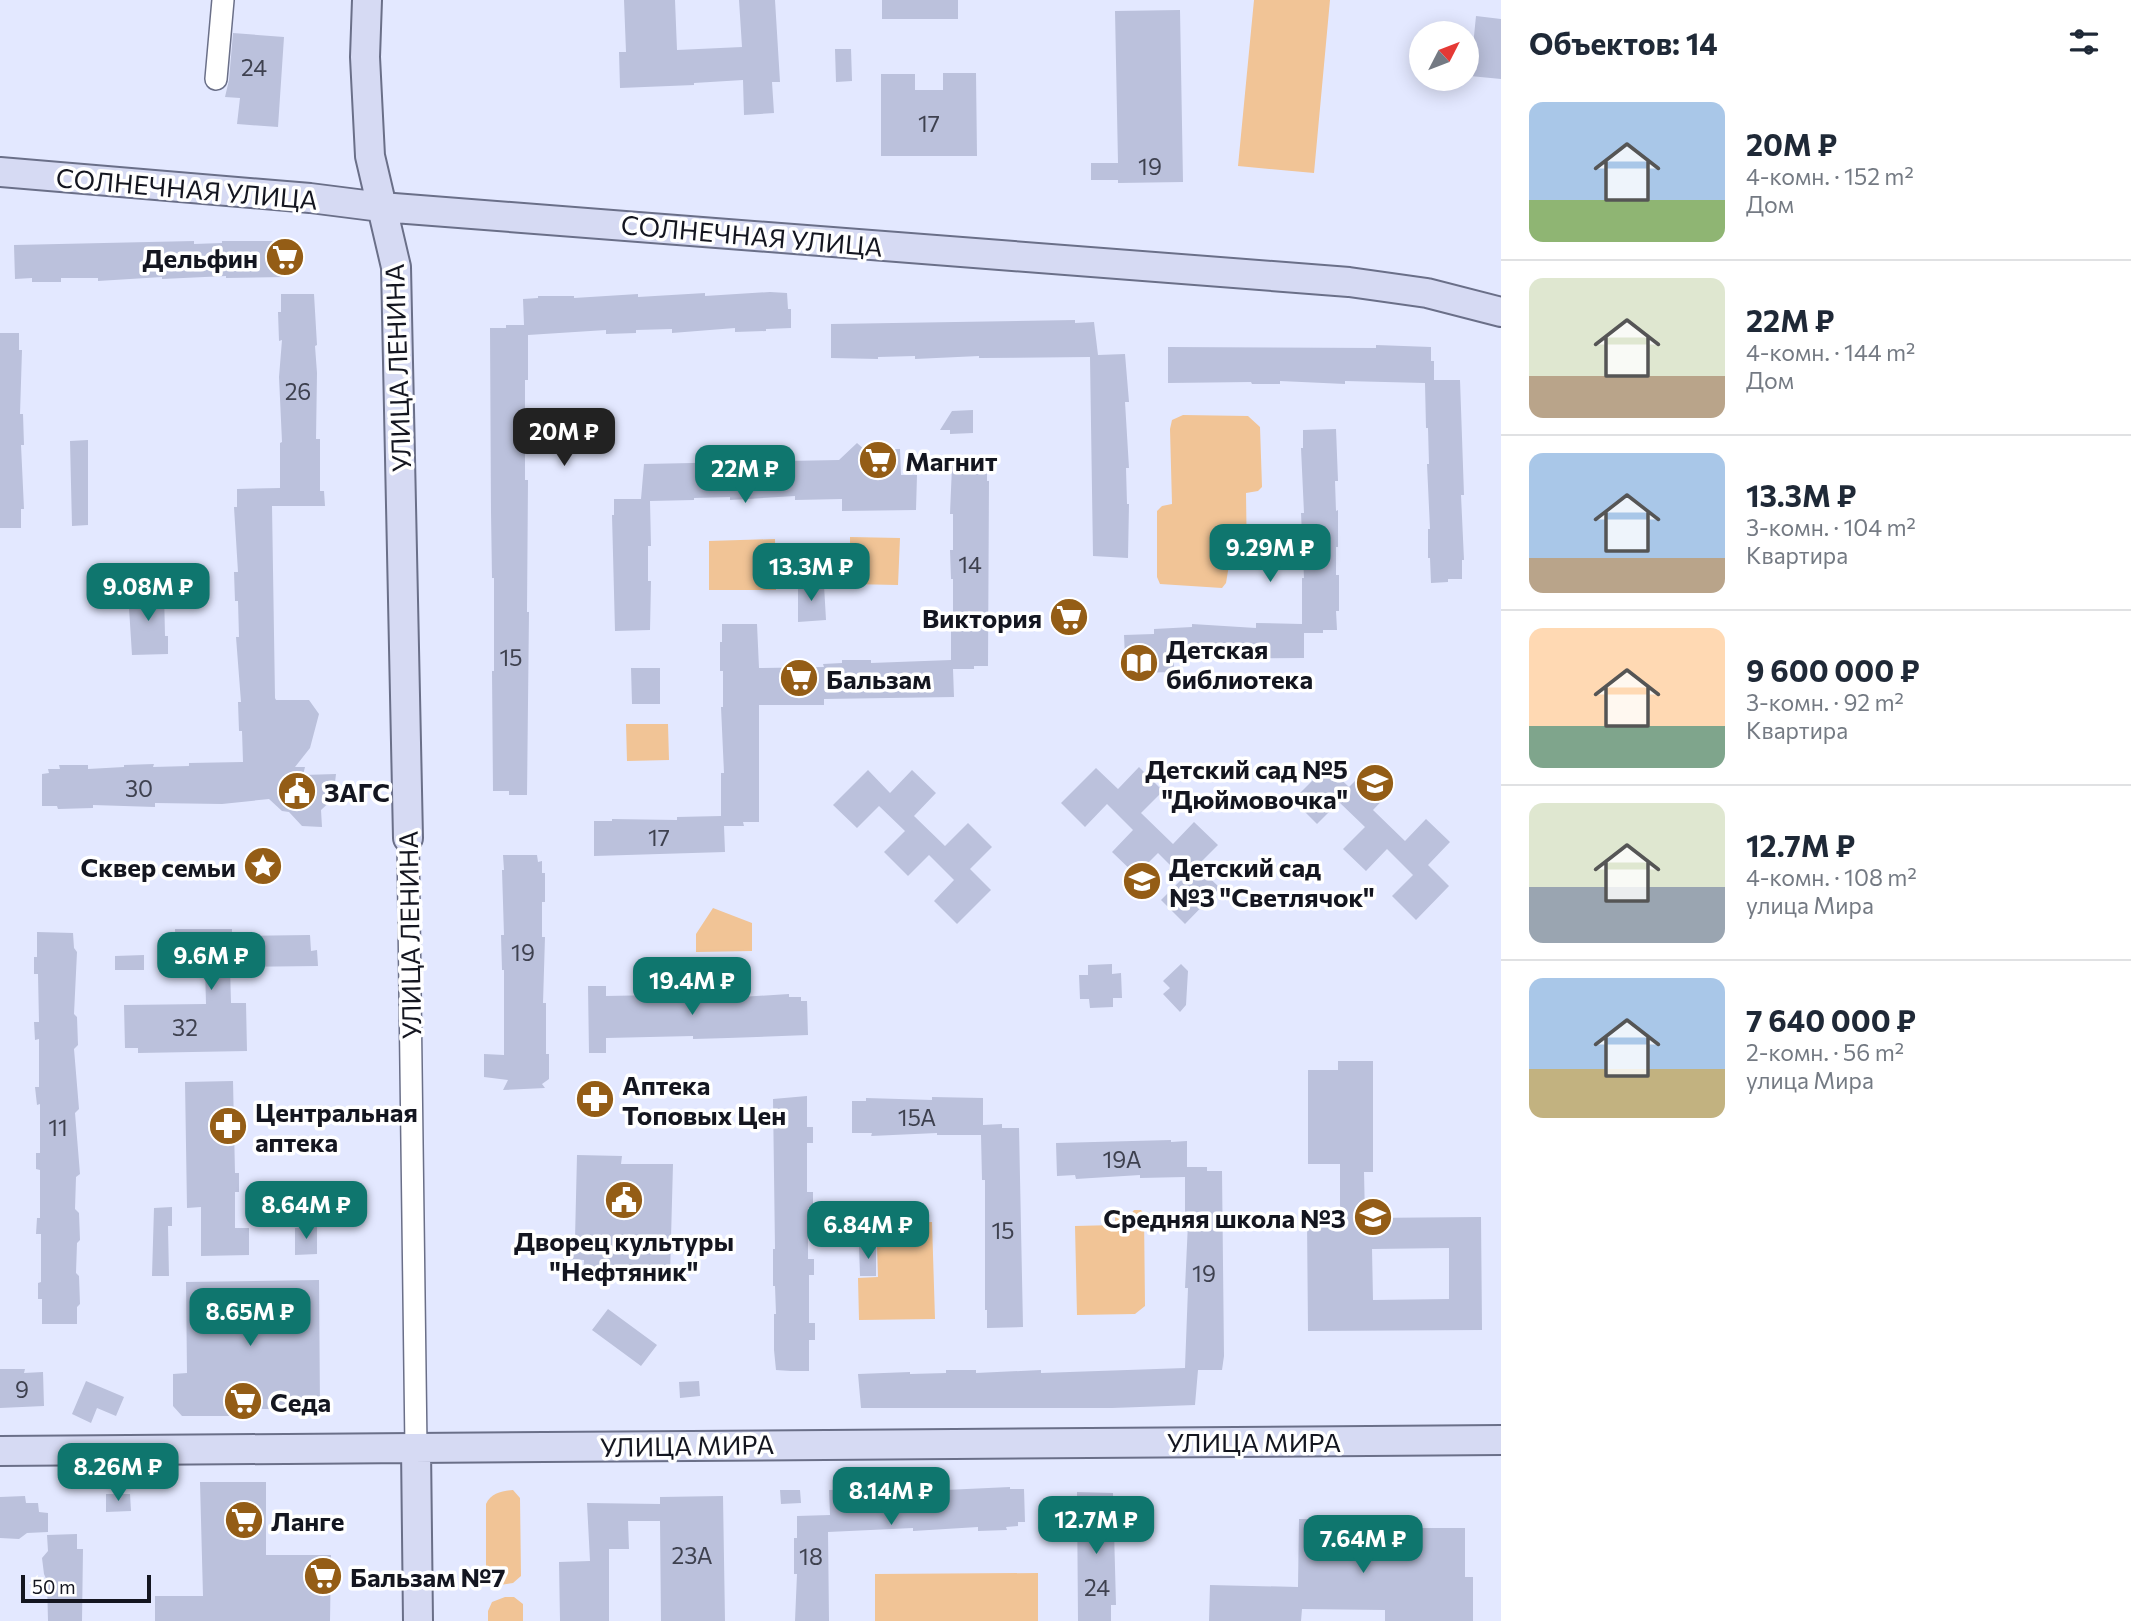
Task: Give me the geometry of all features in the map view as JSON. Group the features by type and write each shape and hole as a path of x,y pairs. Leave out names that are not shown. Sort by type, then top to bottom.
{"street":[{"path":"216,79 223,0"},
{"name":"УЛИЦА ЛЕНИНА","path":"367,0 365,57 369,144 374,180 396,267 408,838 418,1621"},
{"name":"СОЛНЕЧНАЯ УЛИЦА","path":"0,173 381,206 1349,282 1427,293 1501,312"},
{"name":"УЛИЦА МИРА","path":"0,1451 1501,1440"}],"shaded area":[{"path":"1254,0 1330,0 1314,173 1238,166"},
{"path":"1183,415 1248,416 1260,427 1262,487 1258,491 1246,493 1247,564 1229,565 1226,583 1222,588 1160,584 1157,577 1157,511 1162,506 1172,504 1170,429 1172,420"},
{"path":"850,537 900,538 898,585 850,584"},
{"path":"775,539 776,590 709,590 709,541"},
{"path":"626,724 668,724 669,760 627,761"},
{"path":"713,908 752,923 752,951 696,952 696,934"},
{"path":"1134,1210 1141,1210 1144,1214 1145,1306 1135,1314 1077,1315 1075,1226 1115,1225 1115,1216 1131,1214"},
{"path":"932,1222 935,1319 859,1320 858,1278 878,1277 877,1245 859,1245 858,1224"},
{"path":"513,1490 520,1498 521,1576 513,1583 500,1585 486,1570 486,1504 494,1495"},
{"path":"1038,1573 1038,1621 875,1621 875,1574"},
{"path":"514,1597 523,1604 523,1621 488,1621 492,1602"}],"building":[{"path":"624,0 675,0 677,50 742,47 739,0 775,0 780,82 772,82 774,113 744,115 743,80 620,88 619,52 626,52"},
{"path":"882,0 958,0 958,19 882,19"},
{"path":"1180,10 1183,182 1118,183 1118,180 1091,180 1091,163 1118,163 1115,11"},
{"path":"1476,16 1501,19 1501,79 1479,77 1479,21 1476,21"},
{"path":"233,33 284,37 278,127 237,124 240,98 225,97"},
{"path":"835,49 851,49 852,81 836,82"},
{"path":"943,73 976,73 977,156 881,156 881,74 915,74 915,90 943,90"},
{"path":"194,241 194,244 286,241 286,247 293,252 293,262 287,267 287,277 162,277 98,281 98,278 61,278 61,282 32,282 32,278 15,279 14,245"},
{"path":"705,293 705,296 787,293 788,309 791,309 791,328 735,332 735,328 672,333 672,329 636,330 636,333 606,334 606,330 528,335 528,380 525,380 525,415 528,415 525,480 528,480 529,612 527,795 509,795 509,791 493,791 494,578 490,328 524,325 523,299 538,296 574,298 638,294 638,297"},
{"path":"281,294 314,294 317,345 316,439 320,439 320,491 324,491 325,506 272,506 275,698 309,700 319,714 310,748 295,767 305,767 303,775 336,774 333,799 321,810 322,827 302,826 289,812 282,811 269,799 222,804 155,803 155,807 93,805 93,808 58,809 57,806 42,806 42,774 49,773 48,769 60,769 59,765 88,765 88,769 124,765 154,764 153,767 243,762 242,731 239,731 238,702 241,702 236,637 239,637 238,601 235,601 234,572 238,572 234,507 237,507 237,489 280,488 282,442 279,377 282,340 279,341 278,312 281,312"},
{"path":"1075,320 1075,323 1094,322 1098,355 1125,354 1129,402 1125,402 1129,468 1126,468 1129,504 1128,558 1093,556 1090,357 831,358 831,324"},
{"path":"0,333 19,333 19,350 22,350 20,414 23,414 24,445 21,445 24,509 21,509 21,528 0,528"},
{"path":"1376,345 1431,347 1434,380 1460,380 1464,495 1461,495 1464,560 1462,579 1431,583 1428,558 1429,464 1425,383 1168,383 1168,347 1376,348"},
{"path":"973,410 973,433 950,434 950,430 940,430 952,411"},
{"path":"1336,429 1336,575 1339,575 1337,630 1304,633 1304,658 1174,659 1174,672 1135,673 1134,658 1125,658 1124,635 1154,634 1154,629 1192,627 1192,624 1256,628 1256,623 1302,624 1303,430"},
{"path":"88,440 88,525 72,526 70,441"},
{"path":"857,443 865,450 900,449 901,475 917,475 916,510 842,511 842,499 795,500 795,496 650,501 650,630 615,631 612,515 614,499 641,499 644,464 839,460"},
{"path":"952,466 987,466 988,666 953,669 954,697 824,699 824,705 759,705 759,822 743,822 744,826 724,826 725,852 594,856 594,821 677,820 677,817 721,816 721,773 724,773 721,707 723,671 720,671 722,624 757,624 759,668 824,667 823,664 842,663 842,660 871,660 871,663 951,660"},
{"path":"798,585 824,585 826,620 798,622"},
{"path":"164,591 168,654 132,655 128,592"},
{"name":"Виктория","path":"1061,604 1077,604 1077,631 1061,631"},
{"path":"631,668 660,668 660,704 632,704"},
{"path":"1371,765 1394,788 1373,810 1405,841 1426,819 1450,842 1428,865 1449,886 1416,920 1392,896 1413,875 1387,849 1366,871 1343,849 1365,827 1339,802 1317,824 1293,800 1327,766 1349,787"},
{"path":"1139,767 1163,791 1141,813 1173,844 1194,822 1218,845 1197,866 1220,888 1185,924 1161,900 1183,878 1158,853 1136,875 1112,852 1133,830 1107,804 1085,827 1061,803 1096,768 1118,789"},
{"path":"868,770 890,793 912,770 936,793 914,816 945,846 968,823 992,847 970,869 991,890 957,924 934,901 954,880 929,855 908,876 884,852 905,831 879,806 857,828 833,805"},
{"path":"503,855 537,855 538,862 542,861 542,873 545,873 545,902 542,902 542,937 545,937 543,1003 546,1003 549,1079 542,1084 545,1088 503,1090 508,1080 484,1077 484,1054 504,1055 504,970 501,935 504,935"},
{"path":"175,929 232,929 232,936 310,935 311,951 317,950 318,966 230,967 231,1003 246,1003 247,1051 138,1053 138,1048 125,1048 124,1005 206,1004 205,967 176,968"},
{"path":"37,932 73,933 74,948 77,952 74,1014 77,1017 78,1045 74,1049 79,1109 75,1113 80,1174 76,1177 75,1209 79,1213 80,1240 77,1243 76,1273 79,1276 80,1304 77,1307 77,1324 42,1324 42,1299 38,1299 38,1283 41,1282 41,1234 36,1234 37,1218 40,1218 40,1170 36,1169 36,1153 40,1153 40,1104 37,1105 35,1087 39,1087 39,1039 35,1040 34,1022 39,1022 38,974 34,974"},
{"path":"144,955 144,970 115,970 115,956"},
{"path":"1112,964 1112,974 1121,973 1122,998 1113,998 1113,1007 1090,1008 1089,999 1080,999 1079,975 1088,975 1088,965"},
{"path":"1181,964 1188,971 1186,1005 1180,1012 1163,994 1170,988 1163,981"},
{"path":"588,986 606,986 606,996 659,995 659,998 696,998 695,995 725,995 725,998 789,994 789,997 801,997 801,1001 807,1001 808,1035 693,1039 693,1036 606,1038 606,1053 589,1053"},
{"path":"1338,1061 1373,1061 1373,1172 1364,1172 1365,1218 1481,1217 1482,1330 1308,1331 1307,1219 1340,1218 1340,1164 1308,1164 1308,1070 1338,1070","holes":["1449,1248 1449,1299 1373,1300 1372,1249"]},
{"path":"233,1081 235,1173 239,1173 239,1192 235,1192 235,1228 249,1228 249,1255 201,1256 201,1207 187,1208 185,1082"},
{"name":"Аптека Топовых Цен","path":"586,1084 606,1084 605,1115 585,1114"},
{"path":"807,1096 807,1127 813,1127 813,1143 807,1143 807,1192 813,1192 813,1208 808,1208 808,1259 814,1259 814,1275 809,1275 809,1323 815,1323 815,1340 809,1340 809,1371 776,1370 773,1099"},
{"path":"932,1097 983,1098 983,1125 1002,1124 1002,1128 1019,1128 1023,1327 987,1328 985,1180 982,1180 981,1135 937,1133 871,1136 872,1133 852,1133 852,1101 866,1101 866,1098 932,1100"},
{"path":"1187,1141 1187,1167 1207,1167 1207,1171 1222,1171 1224,1356 1222,1370 1198,1370 1195,1405 1112,1408 861,1408 858,1374 946,1373 946,1370 976,1370 976,1373 1041,1370 1041,1373 1185,1368 1188,1223 1185,1223 1185,1177 1140,1178 1140,1175 1076,1179 1075,1175 1057,1176 1056,1143"},
{"name":"Дворец культуры \"Нефтяник\"","path":"577,1155 622,1156 621,1164 673,1164 670,1276 583,1273 584,1260 563,1259 564,1238 575,1239"},
{"path":"172,1207 172,1226 168,1226 169,1276 152,1276 154,1208"},
{"path":"317,1227 317,1254 295,1255 295,1228"},
{"path":"859,1246 876,1246 876,1276 860,1276"},
{"path":"319,1280 320,1409 251,1409 251,1416 182,1416 173,1406 173,1374 187,1373 186,1282"},
{"path":"608,1309 657,1345 641,1366 592,1330"},
{"path":"0,1369 25,1369 24,1373 43,1372 44,1406 0,1408"},
{"path":"86,1381 124,1397 116,1416 97,1408 91,1423 72,1414"},
{"path":"699,1381 700,1396 680,1398 679,1382"},
{"path":"200,1482 266,1482 266,1555 331,1555 330,1621 155,1621 155,1596 203,1596"},
{"path":"945,1487 945,1490 1010,1487 1024,1489 1025,1522 1006,1527 1007,1530 978,1531 978,1527 828,1532 829,1621 795,1621 797,1574 794,1574 794,1538 797,1538 797,1516 830,1515 829,1490"},
{"path":"780,1490 800,1490 801,1503 781,1504"},
{"path":"1077,1492 1113,1493 1116,1605 1111,1605 1111,1621 1078,1621"},
{"path":"106,1494 130,1494 131,1511 106,1512"},
{"path":"25,1496 26,1503 38,1503 39,1512 48,1513 48,1532 27,1533 19,1539 0,1538 0,1497"},
{"path":"723,1496 725,1621 661,1621 660,1521 628,1521 629,1549 609,1549 609,1621 560,1621 559,1562 590,1561 587,1503 660,1504 660,1497"},
{"path":"1299,1519 1408,1520 1408,1528 1465,1528 1465,1577 1473,1577 1473,1621 1385,1621 1385,1610 1302,1609 1301,1621 1209,1621 1210,1585 1298,1587"},
{"path":"77,1534 77,1549 83,1549 82,1621 48,1621 47,1581 42,1558 48,1551 47,1535"}],"place":[{"name":"Дельфин","path":"285,257"},
{"name":"Магнит","path":"878,460"},
{"name":"Виктория","path":"1069,617"},
{"name":"Детская библиотека","path":"1139,663"},
{"name":"Бальзам","path":"799,678"},
{"name":"Детский сад №5 \"Дюймовочка\"","path":"1375,783"},
{"name":"ЗАГС","path":"297,791"},
{"name":"Сквер семьи","path":"263,866"},
{"name":"Детский сад №3 \"Светлячок\"","path":"1142,881"},
{"name":"Аптека Топовых Цен","path":"595,1099"},
{"name":"Центральная аптека","path":"228,1126"},
{"name":"Дворец культуры \"Нефтяник\"","path":"624,1200"},
{"name":"Средняя школа №3","path":"1373,1217"},
{"name":"Седа","path":"243,1401"},
{"name":"Ланге","path":"244,1520"},
{"name":"Бальзам №7","path":"323,1576"}]}
